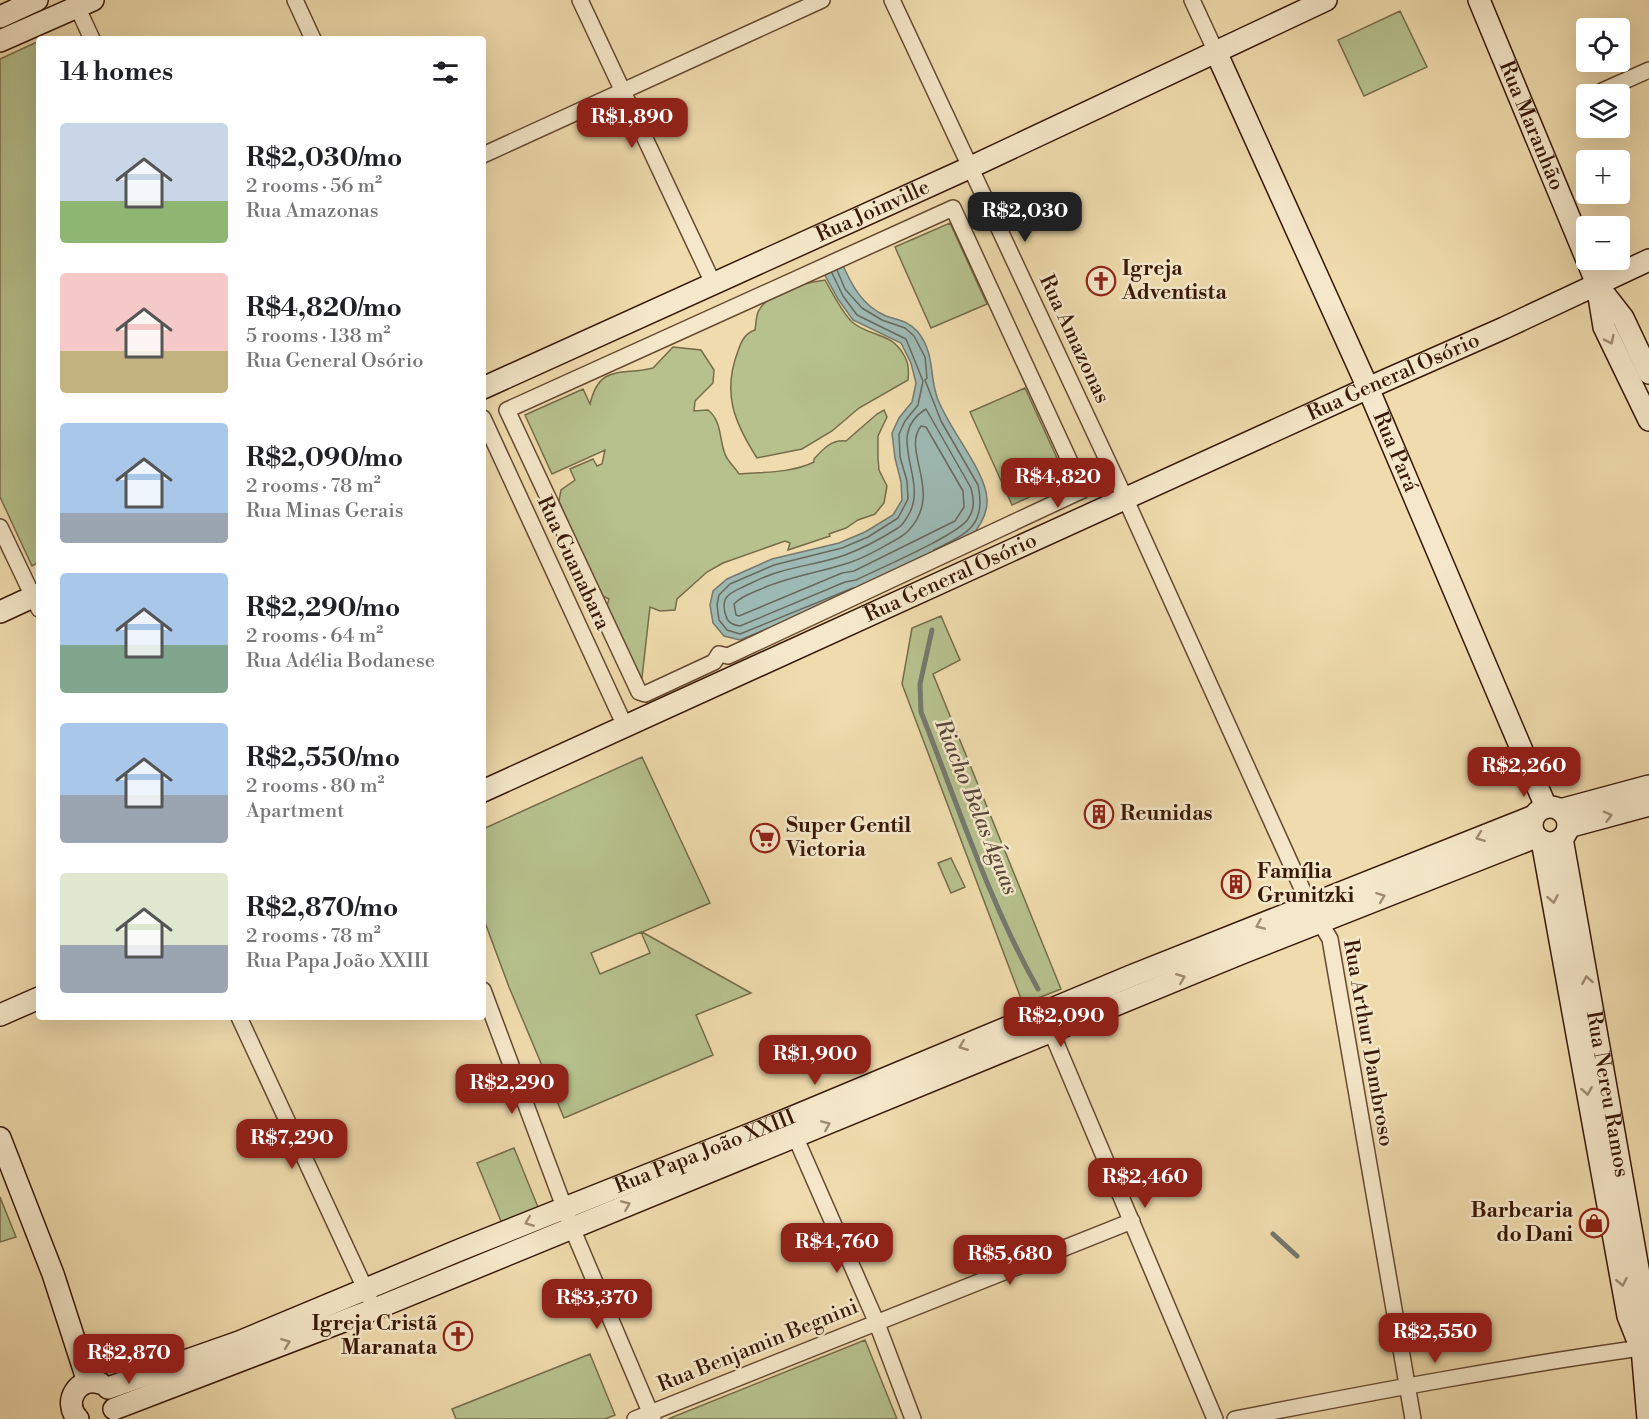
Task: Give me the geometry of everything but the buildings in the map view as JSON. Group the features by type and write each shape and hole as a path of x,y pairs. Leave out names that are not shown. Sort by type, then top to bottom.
{"street":[{"path":"37,0 1,15 6,39 81,2 91,36"},
{"path":"295,0 313,36"},
{"path":"580,0 713,283"},
{"path":"486,154 822,0"},
{"name":"Rua Amazonas","path":"892,0 1126,500"},
{"name":"Rua Pará","path":"1192,0 1368,388 1550,825"},
{"name":"Rua Joinville","path":"486,387 971,167 1326,0"},
{"name":"Rua Maranhão","path":"1479,0 1597,284"},
{"path":"1618,84 1649,70"},
{"path":"953,208 1083,490 728,656 719,654 714,662 645,693 639,692 507,410 953,208"},
{"name":"Rua General Osório","path":"486,790 1649,260"},
{"path":"1597,284 1623,318 1649,373"},
{"path":"1597,284 1604,327 1649,419"},
{"name":"Rua Guanabara","path":"486,425 625,726"},
{"name":"Rua Arthur Dambroso","path":"1126,500 1309,904 1322,922 1330,939 1413,1419"},
{"path":"0,527 36,598"},
{"path":"0,612 36,600"},
{"name":"Rua Papa João XXIII","path":"1239,944 1309,904 1426,869 1550,825 1649,786"},
{"name":"Rua Papa João XXIII","path":"1550,825 1649,805"},
{"name":"Rua Nereu Ramos","path":"1550,825 1622,1234 1646,1308 1648,1419"},
{"name":"Rua Papa João XXIII","path":"111,1414 365,1290 441,1258 564,1208 662,1179 792,1128 1239,944 1322,922 1426,869"},
{"path":"486,998 564,1208 652,1416"},
{"path":"0,1016 36,999"},
{"path":"240,1020 375,1309"},
{"path":"1047,1022 1215,1419"},
{"path":"792,1128 876,1322 913,1419"},
{"path":"0,1138 98,1385 115,1402 111,1414"},
{"name":"Rua Papa João XXIII","path":"98,1385 243,1350 375,1309 572,1228 662,1179"},
{"name":"Rua Benjamin Begnini","path":"635,1419 652,1416 876,1322 1132,1221"},
{"path":"441,1258 450,1279"},
{"path":"1235,1419 1407,1385 1646,1354"},
{"path":"78,1419 72,1409 76,1389 98,1385"}],"green space":[{"path":"1400,11 1427,67 1364,96 1338,40"},
{"path":"36,42 36,564 32,566 0,497 0,59"},
{"path":"950,223 987,304 931,328 895,247"},
{"path":"825,280 851,321 865,330 887,338 899,348 907,362 908,380 859,408 832,431 802,449 757,458 742,432 733,407 731,380 739,348 746,336 755,330 758,312 770,299 788,289"},
{"path":"673,347 701,350 714,370 713,383 695,401 694,411 708,410 713,414 726,457 739,474 787,470 805,466 814,462 814,459 828,446 846,441 884,410 887,417 878,436 878,458 879,470 887,486 884,503 875,514 829,534 830,536 788,550 790,543 785,541 723,563 707,572 677,599 675,610 660,611 650,607 641,686 606,609 609,599 598,594 559,501 561,490 575,480 570,469 593,459 597,466 602,464 605,450 552,474 525,415 583,389 590,404 594,391 606,377 622,372 653,368"},
{"path":"1025,388 1067,480 1012,505 970,412"},
{"path":"941,616 960,660 933,674 1061,989 1023,1004 902,684 912,628"},
{"path":"642,757 710,903 642,932 751,993 696,1015 713,1055 564,1118 509,987 486,925 486,828","holes":["641,932 650,953 600,974 591,953"]},
{"path":"951,858 965,887 951,893 938,863"},
{"path":"514,1148 540,1212 503,1226 477,1163"},
{"path":"0,1197 16,1237 0,1242"},
{"path":"865,1340 897,1419 668,1419"},
{"path":"590,1354 615,1415 605,1419 456,1419 452,1409"}],"water":[{"path":"841,261 853,286 870,306 886,316 911,325 923,340 942,409 973,462 985,488 987,505 984,516 969,539 850,594 740,640 724,636 713,623 710,605 713,591 727,579 772,559 839,543 865,532 893,515 902,500 892,433 899,418 912,402 916,383 911,363 901,343 853,320 838,299 822,270"}],"waterway":[{"name":"Riacho Belas Águas","path":"932,630 920,684 921,712 989,888 1038,989"},
{"name":"Riacho Belas Águas","path":"1273,1234 1297,1256"}],"place":[{"name":"Igreja Adventista","path":"1101,281"},
{"name":"Reunidas","path":"1099,814"},
{"name":"Super Gentil Victoria","path":"765,838"},
{"name":"Família Grunitzki","path":"1236,884"},
{"name":"Barbearia do Dani","path":"1594,1223"},
{"name":"Igreja Cristã Maranata","path":"458,1336"}]}
